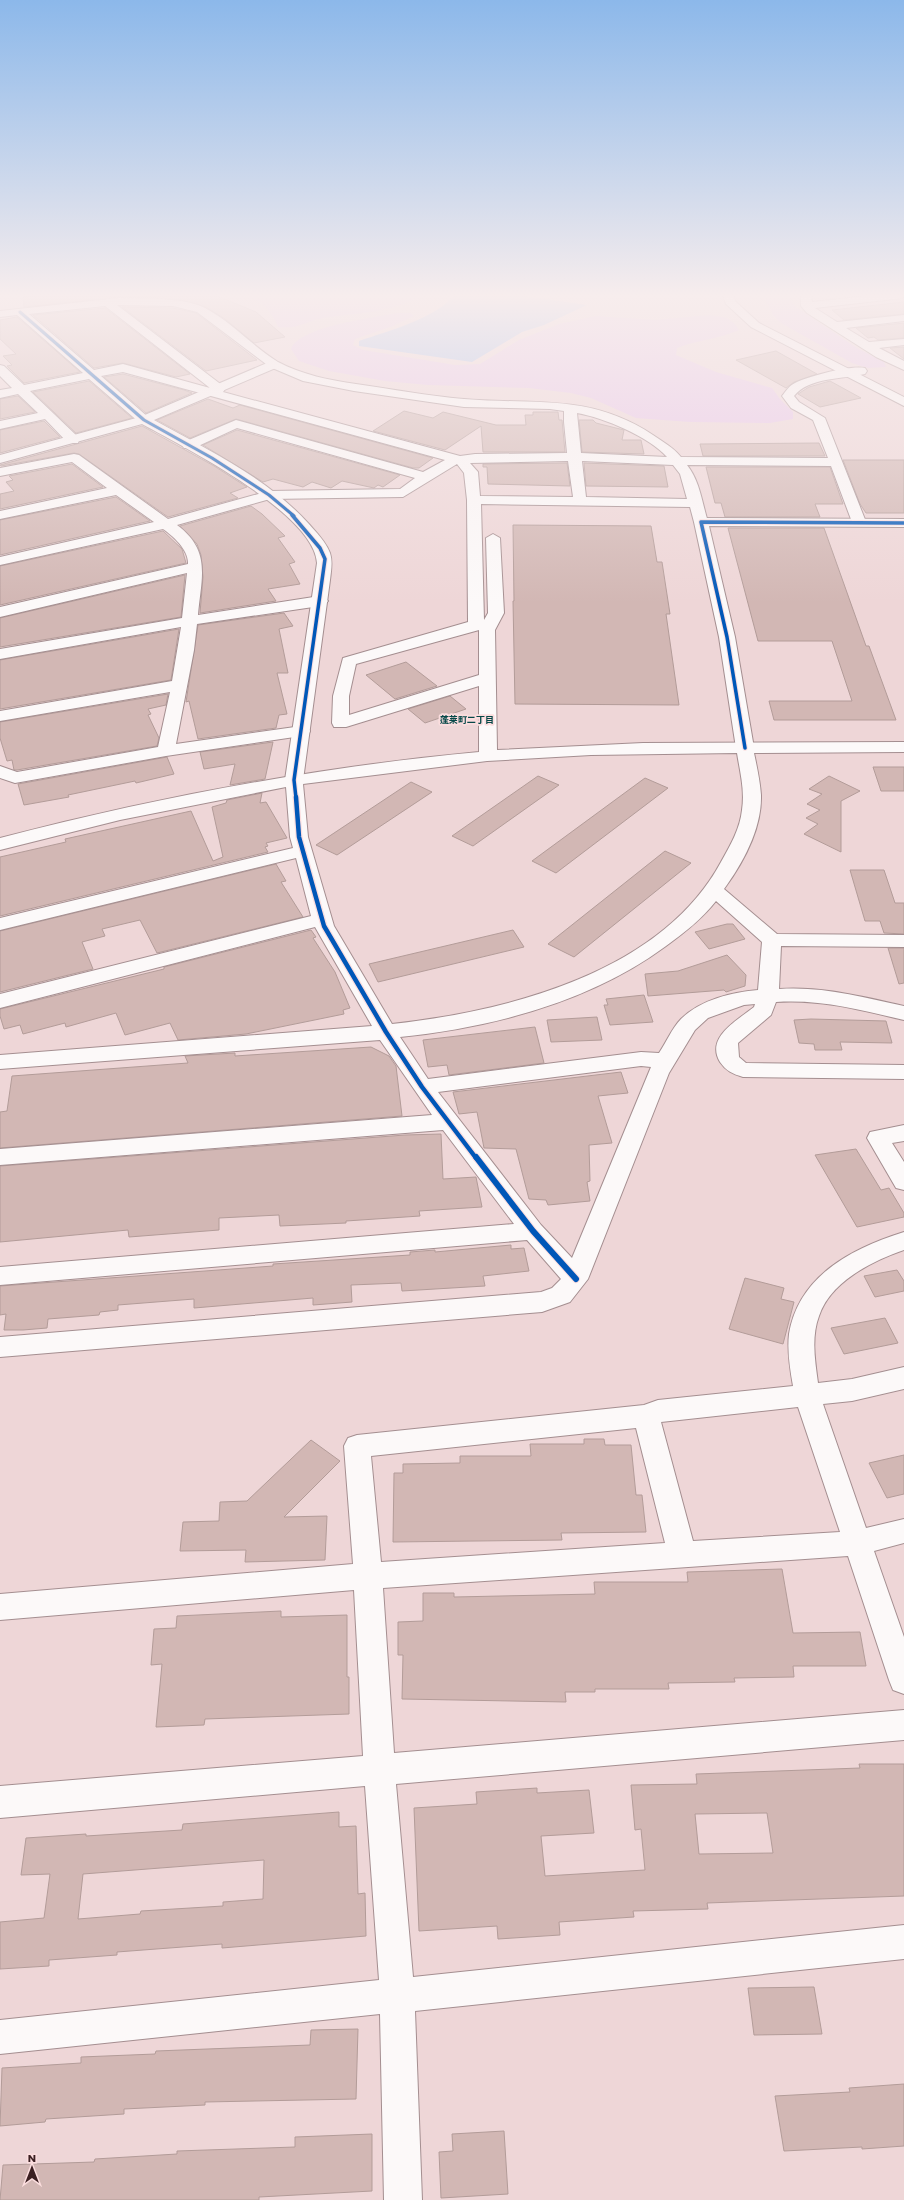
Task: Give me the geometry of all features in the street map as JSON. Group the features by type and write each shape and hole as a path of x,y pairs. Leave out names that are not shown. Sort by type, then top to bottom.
{"street":[{"path":"30,398 73,440"},
{"path":"118,398 144,420 189,445 269,495 300,521 320,548 325,559 294,780 299,837 322,919 386,1032 422,1087 533,1231 576,1279"},
{"path":"0,459 144,420 197,398"},
{"path":"242,398 460,460 471,472 482,625 487,630 488,756"},
{"path":"0,1062 386,1032 473,1018 529,1004 578,990 622,968 658,946 700,909 722,880 746,833 752,802 727,637 697,503 687,474 678,461 662,445 638,430 599,413 571,407 480,404 428,398"},
{"path":"789,398 795,405 819,418 859,522"},
{"path":"571,407 570,422 580,501"},
{"path":"0,425 47,415"},
{"path":"189,445 236,424 425,477"},
{"path":"0,561 166,524 269,495 403,493 425,477 454,461 475,458 575,457 678,461 836,462"},
{"path":"0,472 74,458 177,532 190,548 196,560 189,621 166,751"},
{"path":"0,515 119,490"},
{"path":"474,500 697,503"},
{"path":"701,522 904,523"},
{"path":"487,678 340,724 341,696 349,661 482,625 496,613 493,538"},
{"path":"0,612 195,567"},
{"path":"0,654 189,621 320,601"},
{"path":"0,716 179,684"},
{"path":"0,771 15,778 166,751 302,731"},
{"path":"0,844 109,817 294,780 370,768 488,756 654,748 904,747"},
{"path":"0,924 302,851"},
{"path":"714,890 772,940 904,941"},
{"path":"0,1001 322,919"},
{"path":"772,940 768,995 762,1013 728,1040 726,1050 728,1057 733,1064 743,1070 904,1072"},
{"path":"0,1347 542,1302 561,1296 576,1279 658,1073 687,1025 701,1013 741,998 768,995 820,996 904,1013"},
{"path":"422,1087 641,1060 665,1061"},
{"path":"0,1158 449,1122"},
{"path":"904,1133 878,1138 904,1182"},
{"path":"0,1276 533,1231"},
{"path":"904,1242 880,1248 857,1259 839,1272 814,1300 806,1315 802,1334 802,1360 807,1395 856,1543 904,1680"},
{"path":"403,2200 397,1995 379,1768 368,1576 357,1446 646,1416 658,1410 852,1390 904,1378"},
{"path":"646,1416 682,1553"},
{"path":"0,1607 368,1576 682,1553 856,1543 904,1531"},
{"path":"0,1802 379,1768 904,1725"},
{"path":"0,2036 904,1942"}],"shaded area":[{"path":"590,398 779,398 793,412 793,419 770,423 690,422 636,418"}],"building":[{"path":"20,398 35,412 0,419 0,399"},
{"path":"39,398 108,398 132,418 76,433"},
{"path":"128,398 181,398 146,413"},
{"path":"804,398 861,398 820,407"},
{"path":"208,399 233,408 240,405 433,458 419,468 413,468 236,419 190,438 157,420"},
{"path":"404,411 433,418 443,412 496,425 526,425 525,415 533,415 533,412 558,412 559,420 562,420 565,452 483,452 481,426 445,450 373,431"},
{"path":"579,420 593,420 596,423 624,430 622,440 641,440 644,454 582,452"},
{"path":"44,421 60,437 0,453 0,430"},
{"path":"142,426 214,466 247,487 230,493 238,498 168,517 79,454 74,453 0,465"},
{"path":"237,430 400,475 383,487 378,485 374,488 342,481 331,488 312,482 303,487 273,479 263,482 203,445"},
{"path":"819,443 825,456 703,456 700,444"},
{"path":"843,460 904,460 904,513 866,513 860,504"},
{"path":"567,463 570,486 488,484 487,467 483,467 483,464"},
{"path":"584,463 664,466 668,487 586,486"},
{"path":"72,464 103,487 0,509 0,494 14,491 6,482 13,480 9,476"},
{"path":"706,467 830,467 843,504 815,504 820,517 725,517 721,503 715,503"},
{"path":"116,497 150,521 0,555 0,520"},
{"path":"251,506 262,514 285,536 278,538 295,562 289,564 300,584 268,589 276,601 200,613 203,577 201,555 197,544 180,526"},
{"path":"513,525 651,526 657,562 662,562 670,614 666,614 679,705 515,704"},
{"path":"728,528 824,528 866,646 869,646 896,720 774,720 769,701 852,701 832,641 758,641"},
{"path":"163,531 182,549 186,563 0,605 0,566"},
{"path":"185,575 181,617 0,647 0,618"},
{"path":"284,613 293,626 279,629 288,673 277,673 287,714 279,715 276,728 198,739 189,701 186,702 198,625"},
{"path":"179,629 171,680 0,709 0,660"},
{"path":"406,662 437,686 395,699 366,675"},
{"path":"168,694 166,705 148,709 151,714 148,715 159,738 157,746 17,770 14,770 12,760 7,761 0,738 0,722"},
{"path":"450,696 466,709 425,723 408,709"},
{"path":"273,742 265,779 230,785 235,764 204,769 200,752"},
{"path":"167,757 174,774 136,783 135,781 68,795 69,797 24,805 18,784"},
{"path":"873,767 904,767 904,791 881,791"},
{"path":"538,776 559,785 473,846 452,836"},
{"path":"829,776 860,791 841,801 841,852 804,834 818,824 806,818 820,810 807,804 822,794 809,789"},
{"path":"645,778 668,788 556,873 532,861"},
{"path":"411,782 432,792 337,855 316,845"},
{"path":"262,793 260,803 266,802 287,838 266,843 268,846 265,847 268,852 0,916 0,857 66,842 65,839 191,811 213,861 223,857 212,807 226,803 227,800"},
{"path":"665,851 691,863 574,957 548,944"},
{"path":"276,864 286,881 281,882 303,917 157,953 140,920 102,929 105,936 82,942 93,969 0,992 0,931"},
{"path":"850,870 884,870 895,903 904,903 904,934 884,933 880,921 865,921"},
{"path":"727,924 733,924 745,939 709,949 695,932"},
{"path":"311,930 316,937 313,938 335,972 350,1008 343,1010 344,1014 246,1034 178,1040 170,1023 125,1035 116,1013 66,1027 65,1023 23,1034 20,1025 4,1029 0,1016 0,1009 164,969 164,967"},
{"path":"513,930 524,947 378,982 369,964"},
{"path":"888,948 904,948 904,983 899,984"},
{"path":"727,955 746,975 745,986 726,992 724,990 648,996 645,974 678,971"},
{"path":"644,995 653,1022 610,1025 604,1005 608,1005 606,999"},
{"path":"597,1017 602,1040 551,1042 547,1020"},
{"path":"794,1020 886,1021 892,1043 840,1042 842,1050 815,1050 814,1044 799,1043"},
{"path":"535,1027 544,1063 449,1075 447,1065 428,1067 423,1040"},
{"path":"371,1047 389,1056 396,1066 402,1116 0,1148 0,1112 7,1111 12,1076 188,1063 185,1056 235,1053 235,1056"},
{"path":"621,1072 628,1093 598,1096 612,1143 589,1145 590,1181 587,1182 590,1201 548,1205 546,1200 529,1199 516,1149 484,1148 477,1112 459,1114 453,1092"},
{"path":"441,1134 443,1179 476,1177 482,1207 419,1211 420,1216 346,1221 346,1223 280,1226 279,1215 219,1218 219,1230 129,1237 128,1230 0,1242 0,1166 405,1135"},
{"path":"856,1149 881,1190 889,1188 904,1213 904,1217 857,1227 815,1155"},
{"path":"511,1245 511,1249 524,1248 529,1271 483,1276 485,1286 402,1291 401,1283 351,1285 352,1302 313,1305 313,1298 194,1308 194,1299 118,1305 118,1310 100,1312 99,1315 48,1319 47,1328 23,1330 4,1330 6,1314 0,1315 0,1286 273,1266 273,1264 410,1255 410,1252 435,1250 435,1252"},
{"path":"897,1270 904,1281 904,1291 875,1297 864,1276"},
{"path":"745,1278 784,1288 781,1299 794,1302 783,1344 729,1329"},
{"path":"885,1318 898,1343 844,1354 831,1328"},
{"path":"584,1439 604,1439 605,1445 631,1445 636,1495 642,1495 646,1532 561,1533 562,1540 393,1542 394,1473 403,1473 403,1464 460,1463 460,1456 531,1456 530,1444 584,1444"},
{"path":"311,1440 340,1461 284,1517 327,1516 325,1560 245,1562 246,1550 180,1551 183,1522 219,1521 220,1502 247,1501"},
{"path":"904,1455 904,1494 887,1498 869,1463"},
{"path":"782,1569 793,1633 860,1632 866,1666 793,1666 794,1677 734,1678 735,1682 668,1683 669,1689 595,1689 595,1692 565,1692 566,1702 402,1699 403,1655 398,1655 398,1622 423,1621 423,1593 454,1593 454,1597 595,1594 594,1582 688,1582 687,1572"},
{"path":"281,1611 281,1617 347,1615 347,1677 349,1677 349,1714 205,1719 204,1725 156,1727 162,1664 151,1665 154,1629 176,1628 177,1616"},
{"path":"859,1764 904,1764 904,1896 707,1903 708,1909 633,1911 634,1917 559,1922 560,1935 498,1939 497,1926 419,1931 414,1808 477,1804 476,1792 537,1788 537,1793 589,1790 594,1833 541,1836 545,1876 645,1870 641,1829 635,1830 631,1785 697,1784 696,1774 860,1768","holes":["767,1813 773,1853 699,1854 695,1814"]},
{"path":"339,1812 339,1827 356,1826 358,1894 365,1893 366,1936 222,1948 222,1944 117,1952 117,1955 49,1960 49,1966 0,1969 0,1922 44,1918 50,1874 21,1875 26,1838 182,1830 183,1824","holes":["264,1860 263,1899 223,1902 223,1906 141,1911 140,1914 78,1919 83,1874"]},
{"path":"814,1987 822,2034 754,2035 748,1988"},
{"path":"358,2029 356,2099 205,2102 205,2105 124,2109 124,2114 46,2119 45,2122 0,2126 2,2068 81,2063 81,2057 155,2054 156,2051 310,2045 311,2030"},
{"path":"904,2084 904,2146 862,2149 862,2147 784,2151 775,2096 850,2092 849,2088"},
{"path":"504,2131 508,2194 441,2198 439,2152 453,2151 452,2134"},
{"path":"372,2134 372,2191 259,2197 259,2200 0,2200 3,2165 94,2162 95,2159 177,2154 177,2151 295,2147 295,2137"}],"cycle path":[{"path":"118,398 144,420 212,458 269,495 299,521 320,548 325,559 323,580 294,780 299,837 324,926 386,1032 422,1087 533,1231 576,1279"},
{"path":"745,748 727,637 701,522 904,523"}],"district":[{"name":"蓬莱町二丁目","path":"467,720"}]}
